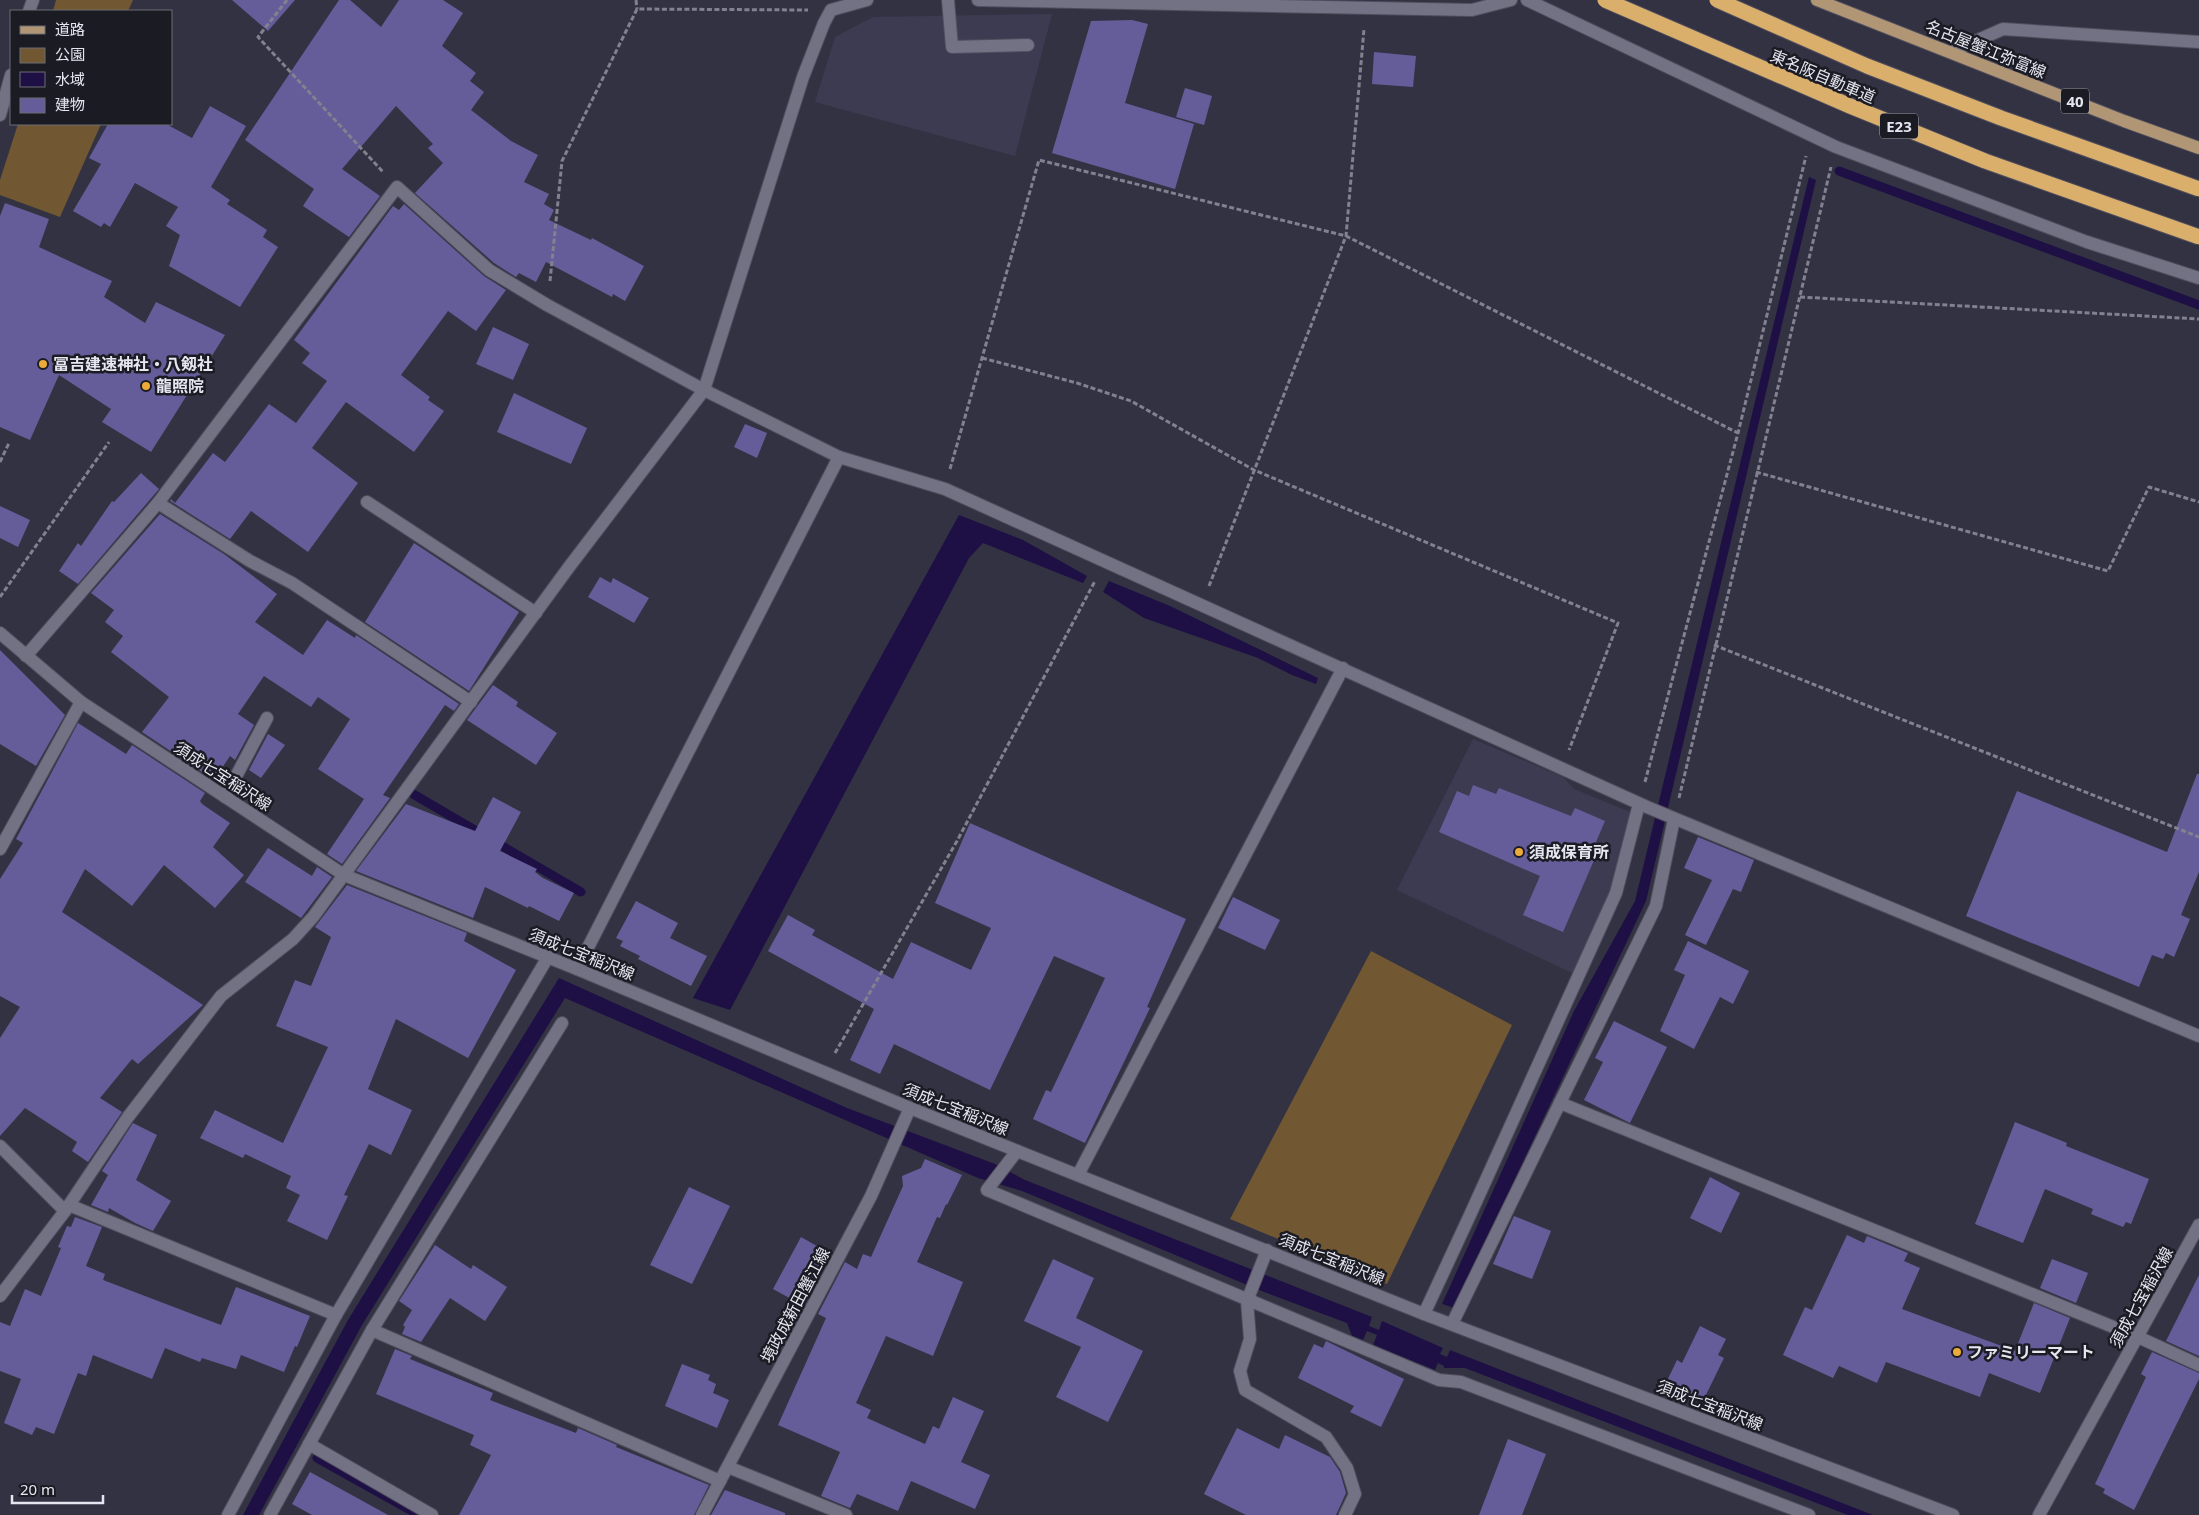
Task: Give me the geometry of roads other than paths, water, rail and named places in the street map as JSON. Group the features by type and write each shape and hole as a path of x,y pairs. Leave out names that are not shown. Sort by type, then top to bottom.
{"highway":[{"name":"東名阪自動車道","path":"1605,0 1841,103 1976,157 2199,237"},
{"name":"東名阪自動車道","path":"1717,0 1876,70 2001,118 2199,189"}],"main road":[{"name":"名古屋蟹江弥富線","path":"1817,0 2124,121 2199,148"}],"street":[{"path":"0,1296 67,1208 128,1117 221,996 293,939 313,917 536,613 704,390 803,76 831,10 867,0"},
{"path":"948,0 952,47 1028,45"},
{"path":"978,0 1472,10 1511,0"},
{"path":"1528,0 1836,147 2087,242 2199,278"},
{"path":"1951,52 2002,29 2199,42"},
{"path":"0,115 10,79"},
{"path":"26,656 158,503 396,188 489,270 547,305 704,390 839,457 945,489 1671,818 2199,1036"},
{"path":"577,968 839,457"},
{"path":"367,502 536,613"},
{"path":"158,503 250,561 292,583 471,702"},
{"name":"須成七宝稲沢線","path":"0,633 81,702 344,874 577,968 910,1108 1424,1314 1952,1515"},
{"path":"1078,1175 1343,668"},
{"path":"0,849 81,702"},
{"path":"225,797 267,718"},
{"path":"1424,1314 1616,893 1643,805"},
{"path":"1452,1324 1656,906 1671,818"},
{"path":"228,1515 336,1316 548,957"},
{"path":"270,1515 372,1330 562,1023"},
{"path":"1560,1103 2138,1337 2199,1365"},
{"name":"境政成新田蟹江線","path":"702,1515 872,1196 910,1108"},
{"path":"0,1146 67,1208 336,1316"},
{"path":"1017,1151 987,1190 1248,1298 1439,1380 1461,1382 1809,1515"},
{"name":"須成七宝稲沢線","path":"2039,1515 2199,1225"},
{"path":"1266,1250 1248,1298 1250,1339 1240,1371 1245,1390 1326,1437 1346,1468 1355,1494 1345,1515"},
{"path":"372,1330 720,1481"},
{"path":"309,1444 432,1515"},
{"path":"728,1467 846,1515"}],"water":[{"path":"1809,177 1816,180 1646,901 1454,1308 1442,1304 1574,1011 1635,901"},
{"path":"959,515 1023,540 1087,576 1083,583 983,543 969,558 730,1010 693,998"},
{"path":"1109,581 1170,606 1318,678 1316,684 1292,675 1258,658 1144,618 1103,592"},
{"path":"559,978 847,1108 995,1164 1025,1180 1372,1317 1369,1326 1379,1330 1382,1321 1443,1348 1440,1354 1447,1357 1450,1350 1873,1515 1848,1515 1465,1368 1444,1368 1444,1366 1438,1363 1435,1370 1373,1345 1377,1335 1367,1331 1363,1340 1352,1336 1347,1323 1264,1292 1022,1191 978,1178 565,998 362,1325 259,1515 243,1515 348,1320"}],"waterway":[{"path":"1839,171 2199,305"},
{"path":"413,794 581,892"},
{"path":"317,1458 419,1515"}],"place":[{"name":"冨吉建速神社・八剱社","path":"43,364"},
{"name":"龍照院","path":"146,386"},
{"name":"須成保育所","path":"1519,852"},
{"name":"ファミリーマート","path":"1957,1352"}]}
